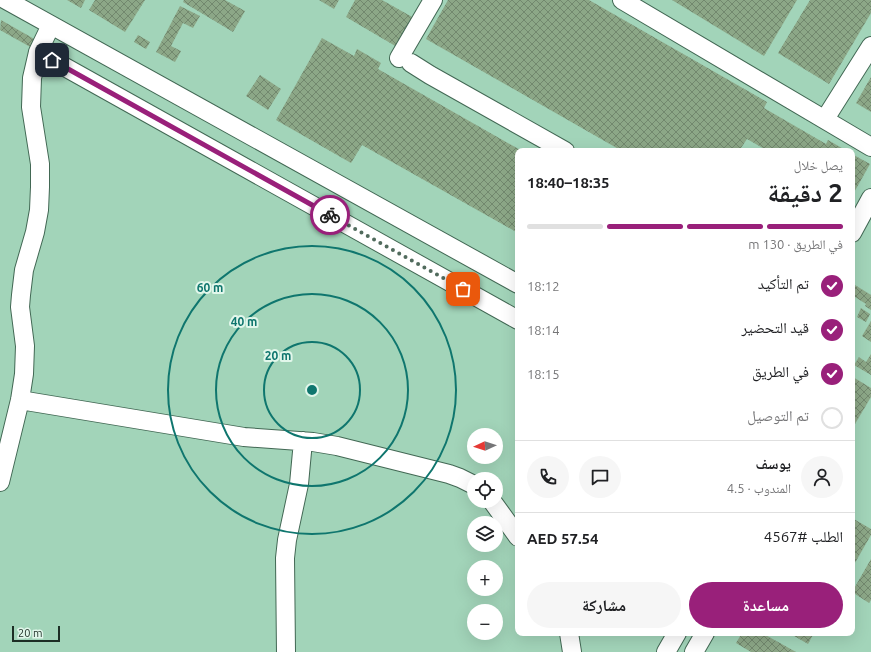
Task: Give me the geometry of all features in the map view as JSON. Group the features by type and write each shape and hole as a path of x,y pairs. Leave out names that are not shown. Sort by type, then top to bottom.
{"street":[{"path":"6,0 515,282"},
{"path":"433,0 405,61 560,148"},
{"path":"622,0 871,147"},
{"path":"0,479 20,400 24,374 24,332 20,307 22,282 39,210 40,164 32,107 31,93 33,71 38,52 51,25"},
{"path":"825,119 871,46"},
{"path":"38,52 515,318"},
{"path":"855,227 871,198"},
{"path":"20,400 244,437 303,441 337,446 384,457 460,478 467,482"},
{"path":"286,652 285,558 287,540 299,484 303,441"},
{"path":"497,508 515,533"},
{"path":"569,636 572,652"},
{"path":"666,652 675,636"},
{"path":"694,652 703,636"}],"shaded area":[{"path":"0,0 871,0 871,652 0,652"}],"building":[{"path":"67,0 85,0 81,8"},
{"path":"95,0 145,0 125,32 89,10"},
{"path":"184,0 225,0 245,11 233,32 183,2"},
{"path":"319,0 339,0 334,9"},
{"path":"355,0 382,0 414,18 397,47 346,17"},
{"path":"448,0 589,0 767,102 764,108 826,144 828,140 842,148 763,148 747,139 741,148 617,148 426,39"},
{"path":"672,0 797,0 764,56"},
{"path":"810,0 871,0 871,13 829,84 778,53"},
{"path":"180,6 200,16 193,28 183,23 171,46 181,51 175,62 156,52"},
{"path":"1,20 36,40 32,48 0,30"},
{"path":"138,35 150,42 146,49 134,42"},
{"path":"322,38 354,56 357,49 381,63 378,69 517,148 515,148 515,231 362,145 351,163 276,120"},
{"path":"260,75 281,89 268,110 246,96"},
{"path":"871,77 871,112 856,103"},
{"path":"855,156 870,164 855,191"},
{"path":"855,285 871,295 871,310 865,306 866,304 855,297"},
{"path":"861,308 870,314 866,322 857,317"},
{"path":"871,321 871,342 862,336"},
{"path":"871,354 871,375 855,366 859,357 866,362"},
{"path":"855,378 871,388 871,397 855,424"},
{"path":"855,520 871,529 871,535 855,563"},
{"path":"871,559 871,600 869,603 855,594 855,587"},
{"path":"740,636 767,636 796,652 751,652 736,643"},
{"path":"794,636 812,636 808,644"}],"way so far":[{"path":"330,215 463,289"}],"route":[{"path":"52,60 330,215"}]}
